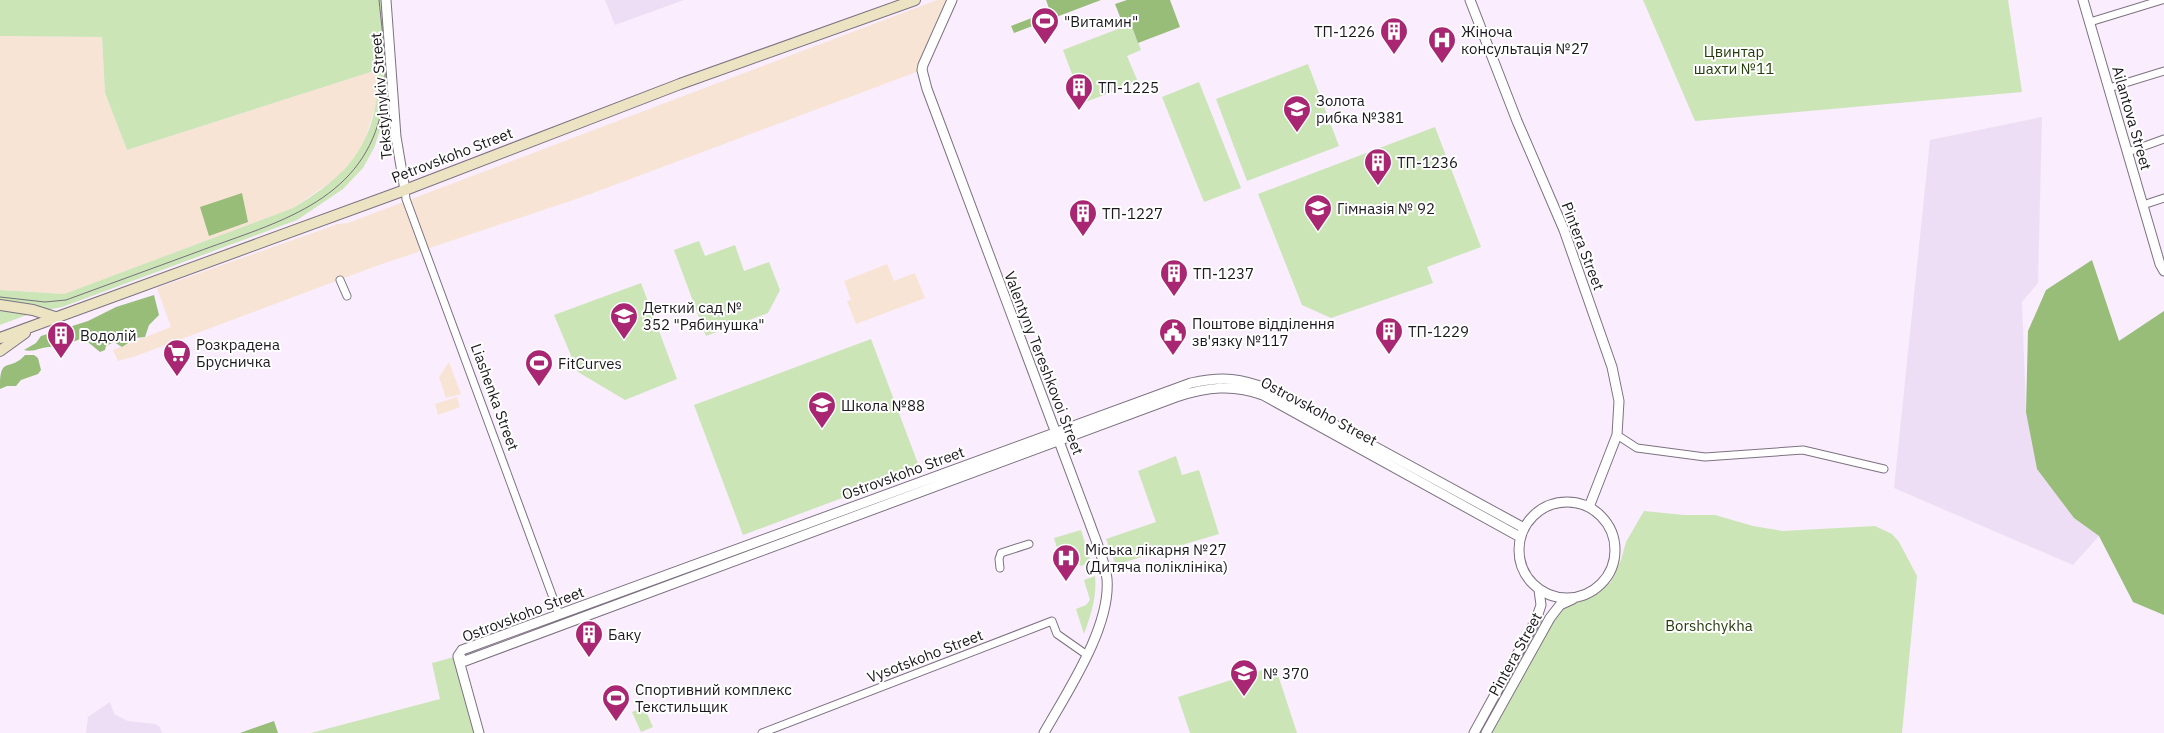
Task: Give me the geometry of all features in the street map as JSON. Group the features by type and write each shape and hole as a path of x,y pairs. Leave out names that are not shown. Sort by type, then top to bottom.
{"main road":[{"name":"Petrovskoho Street","path":"0,338 55,316 405,190 680,84 915,0"},
{"path":"0,305 33,310 55,316"},
{"path":"0,350 55,316"}],"street":[{"name":"Tekstylnykiv Street","path":"386,0 396,137 405,190"},
{"name":"Valentyny Tereshkovoi Street","path":"952,0 922,70 930,96 1090,524 1107,579 1103,609 1088,655 1044,733"},
{"name":"Pintera Street","path":"1470,0 1517,122 1564,230 1612,367 1619,401 1617,435 1589,507"},
{"name":"Ailantova Street","path":"2083,0 2143,205 2163,266"},
{"path":"2090,22 2162,0"},
{"path":"2109,88 2164,71"},
{"path":"2128,152 2164,139"},
{"name":"Liashenka Street","path":"405,190 406,199 559,614"},
{"path":"2143,205 2164,198"},
{"path":"340,280 347,296"},
{"name":"Ostrovskoho Street","path":"1057,436 465,661 458,656 462,650 559,614 1057,436 1201,389 1216,387 1249,390 1310,416 1520,537"},
{"path":"1617,435 1637,448 1706,456 1803,450 1884,470"},
{"name":"Ostrovskoho Street","path":"1396,464 1524,528"},
{"path":"1567,502 1589,507 1602,516 1609,526 1613,537 1615,556 1603,582 1590,592 1576,597 1552,596 1539,590 1528,579 1522,569 1518,549 1524,528 1536,513 1550,505 1567,502"},
{"path":"1000,568 999,559 1002,553 1028,544"},
{"name":"Pintera Street","path":"1474,733 1536,620 1541,605 1539,590"},
{"name":"Pintera Street","path":"1486,733 1550,618 1560,605 1576,597"},
{"name":"Vysotskoho Street","path":"762,733 1052,621 1057,634 1088,655"},
{"path":"458,656 479,733"}],"shaded area":[{"path":"605,0 684,0 615,25"},
{"path":"937,0 952,0 922,70 585,196 379,265 136,356 118,361 113,350 171,327 157,288 338,224 348,223"},
{"path":"0,36 102,37 105,93 127,150 377,70 376,104 364,143 353,160 335,179 293,208 64,294 0,290"},
{"path":"2042,117 2038,283 2022,302 2026,412 2074,518 2099,536 2073,565 1894,488 1930,140"},
{"path":"887,264 894,281 915,273 925,298 856,324 847,301 851,300 844,281"},
{"path":"449,362 461,394 446,398 439,377"},
{"path":"457,397 460,407 438,415 435,404"},
{"path":"110,702 114,714 128,721 155,724 160,727 162,733 86,733 88,717"}],"green space":[{"path":"0,0 386,0 390,101 374,148 363,168 343,189 297,220 62,307 32,313 0,325 0,290 64,294 293,208 308,199 344,169 362,144 374,113 378,81 377,70 127,150 105,93 102,37 0,36"},
{"path":"1046,0 1101,0 1014,33 1011,26 1050,11"},
{"path":"1127,0 1170,0 1180,27 1138,43 1131,24 1124,27 1115,4"},
{"name":"Цвинтар шахти №11","path":"1643,0 2008,0 2022,92 1695,121"},
{"path":"1131,24 1141,50 1127,56 1138,82 1083,103 1063,50"},
{"path":"1308,64 1339,146 1247,181 1216,99"},
{"path":"1199,82 1241,188 1204,202 1162,97"},
{"path":"1435,127 1481,247 1427,267 1433,283 1331,318 1302,305 1258,194"},
{"path":"242,193 248,222 209,236 200,207"},
{"path":"699,241 705,256 735,245 744,271 769,262 780,290 768,313 706,336 674,250"},
{"path":"2092,260 2119,341 2164,311 2164,615 2133,602 2099,536 2074,518 2037,469 2026,412 2028,331 2046,290"},
{"path":"641,283 677,379 625,400 578,372 554,315"},
{"path":"154,295 159,315 149,325 145,337 136,338 122,347 114,342 100,352 83,338 70,343 62,341 55,347 32,351 24,350 36,343 41,336 88,321 116,307"},
{"path":"871,339 920,469 743,535 694,405"},
{"path":"25,355 34,355 38,358 41,370 38,374 21,380 16,386 7,386 0,389 0,378 4,368"},
{"path":"1176,456 1182,475 1199,470 1219,534 1118,564 1115,563 1106,539 1156,522 1138,471"},
{"name":"Borshchykha","path":"1644,511 1684,515 1715,515 1753,526 1783,531 1875,526 1892,534 1899,542 1917,576 1902,733 1492,733 1554,621 1563,609 1593,597 1611,582 1621,560 1626,542"},
{"path":"1081,530 1091,563 1080,566 1078,560 1072,562 1074,568 1064,571 1054,538"},
{"path":"1095,576 1094,598 1084,634 1076,609 1086,605 1090,600 1084,580"},
{"path":"458,656 479,733 311,733 440,699 432,663"},
{"path":"1275,666 1297,733 1190,733 1178,697"},
{"path":"644,707 653,727 641,732 632,712"},
{"path":"274,721 278,733 240,733"}],"tram line":[{"path":"0,297 45,302 66,300 279,221 305,209 328,193 349,175 366,152 382,109 385,62 379,0"}],"place":[{"name":"\"Витамин\"","path":"1045,45"},
{"name":"ТП-1226","path":"1394,55"},
{"name":"Жіноча консультація №27","path":"1442,64"},
{"name":"ТП-1225","path":"1079,111"},
{"name":"Золота рибка №381","path":"1297,133"},
{"name":"ТП-1236","path":"1378,186"},
{"name":"Гімназія № 92","path":"1318,232"},
{"name":"ТП-1227","path":"1083,237"},
{"name":"ТП-1237","path":"1174,297"},
{"name":"Деткий сад № 352 \"Рябинушка\"","path":"624,340"},
{"name":"ТП-1229","path":"1389,355"},
{"name":"Поштове відділення зв'язку №117","path":"1173,356"},
{"name":"Водолій","path":"61,359"},
{"name":"Розкрадена Брусничка","path":"177,377"},
{"name":"FitCurves","path":"539,387"},
{"name":"Школа №88","path":"822,429"},
{"name":"Міська лікарня №27 (Дитяча поліклініка)","path":"1066,582"},
{"name":"Баку","path":"589,658"},
{"name":"№ 370","path":"1244,697"},
{"name":"Спортивний комплекс Текстильщик","path":"616,722"}]}
